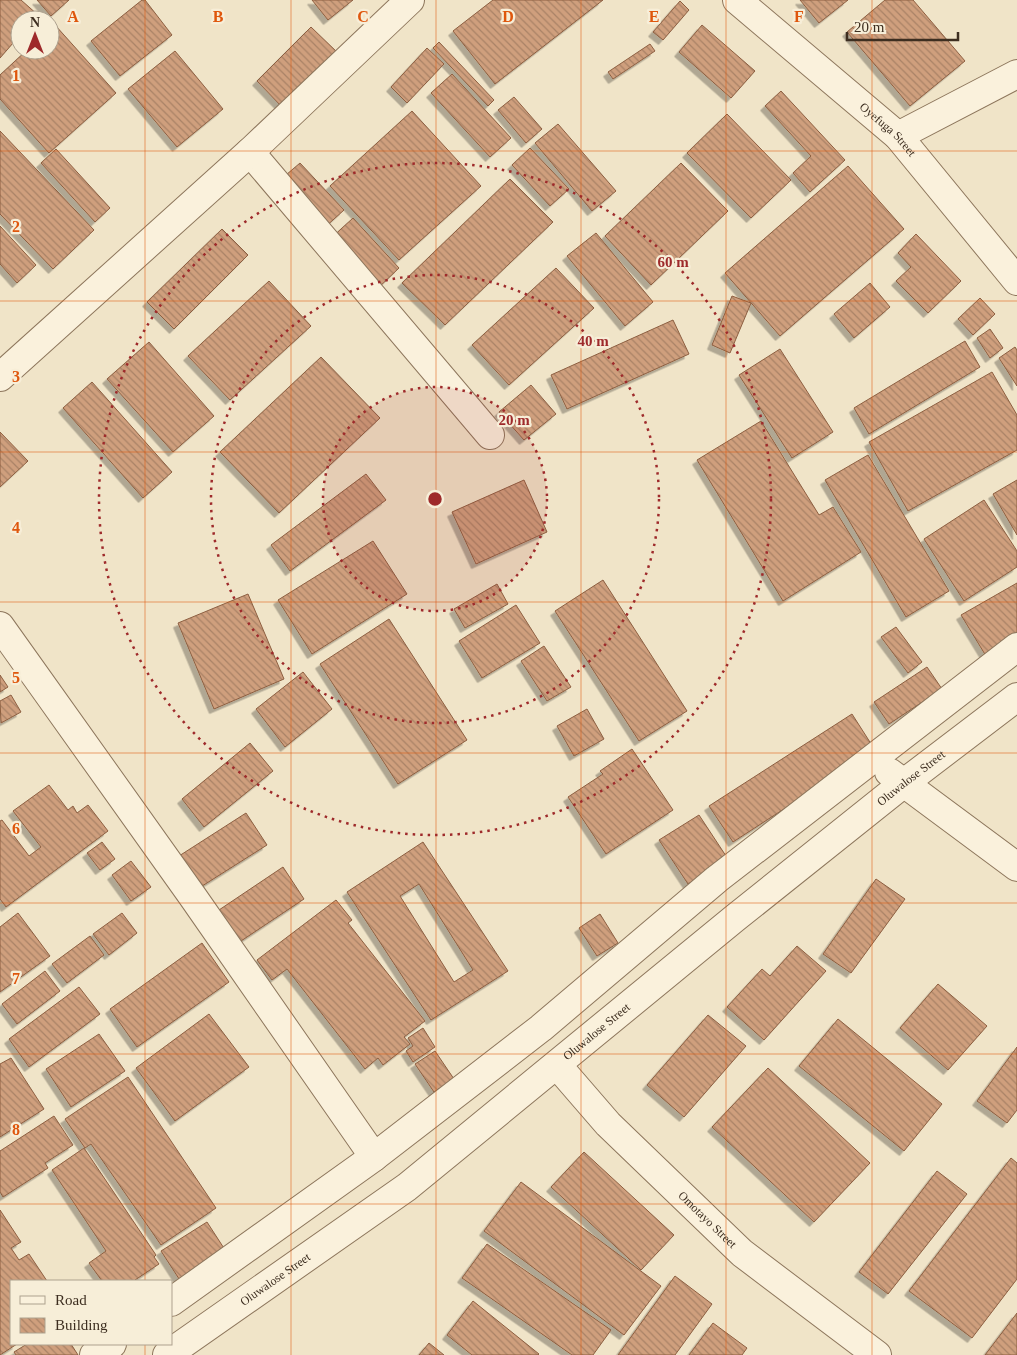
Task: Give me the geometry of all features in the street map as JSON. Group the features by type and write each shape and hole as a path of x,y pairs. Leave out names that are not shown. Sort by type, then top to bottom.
{"street":[{"path":"0,377 250,152 410,0"},
{"name":"Oyefuga Street","path":"736,0 898,136 1017,280"},
{"path":"898,136 1017,74"},
{"path":"250,152 490,436"},
{"path":"0,626 374,1157"},
{"path":"172,1301 374,1157 541,1028 717,880 1017,647"},
{"name":"Oluwalose Street","path":"167,1355 407,1187 735,918 904,783 1017,697"},
{"path":"871,759 1017,866"},
{"name":"Omotayo Street","path":"557,1065 608,1124 742,1253 876,1355"}],"building":[{"path":"0,0 21,0 32,10 10,10 10,46 0,58"},
{"path":"37,0 69,0 58,10 46,10"},
{"path":"142,0 145,0 172,35 120,76 91,41"},
{"path":"312,0 353,0 328,20"},
{"path":"493,0 603,0 495,84 453,31"},
{"path":"800,0 848,0 819,23"},
{"path":"885,0 913,0 965,61 910,106 847,32"},
{"path":"680,1 689,10 663,40 653,32"},
{"path":"702,25 755,71 731,98 679,52"},
{"path":"311,27 338,53 283,108 257,81"},
{"path":"60,31 116,93 49,153 0,99 0,75 16,60 60,60"},
{"path":"439,42 494,100 488,106 433,48"},
{"path":"650,44 655,51 613,79 608,72"},
{"path":"427,48 444,64 407,103 391,87"},
{"path":"175,51 223,109 177,147 128,89"},
{"path":"452,74 511,138 490,157 431,93"},
{"path":"781,91 845,160 810,192 793,173 811,156 765,106"},
{"path":"514,97 542,129 526,143 498,110"},
{"path":"412,111 481,186 399,260 330,186"},
{"path":"727,114 791,180 751,218 687,153"},
{"path":"558,124 616,191 592,211 535,143"},
{"path":"0,131 94,230 53,269 0,214"},
{"path":"530,148 569,189 550,206 512,165"},
{"path":"56,149 110,208 95,222 41,163"},
{"path":"300,163 344,210 323,229 279,181"},
{"path":"681,163 728,211 651,285 605,236"},
{"path":"848,166 904,229 780,336 725,273"},
{"path":"510,179 553,222 445,325 402,283"},
{"path":"353,218 399,268 375,291 329,240"},
{"path":"0,226 36,265 17,283 0,264"},
{"path":"222,229 248,255 174,329 147,302"},
{"path":"596,233 653,302 625,326 567,256"},
{"path":"916,234 961,281 928,313 896,281 911,267 898,253"},
{"path":"556,268 594,308 509,385 472,345"},
{"path":"269,281 311,326 230,400 188,356"},
{"path":"870,283 890,307 854,338 834,314"},
{"path":"732,296 751,303 730,353 712,345"},
{"path":"980,298 995,314 973,335 958,319"},
{"path":"673,320 689,354 567,409 551,375"},
{"path":"990,329 1003,348 990,358 977,338"},
{"path":"965,341 980,367 869,434 854,408"},
{"path":"149,342 214,416 173,452 107,379"},
{"path":"1015,347 1017,350 1017,386 999,358"},
{"path":"780,349 833,432 792,458 739,375"},
{"path":"321,357 380,418 279,513 220,452"},
{"path":"992,372 1017,415 1017,450 908,511 869,442"},
{"path":"92,382 172,472 143,498 63,408"},
{"path":"531,385 556,414 524,440 499,412"},
{"path":"761,421 819,515 833,507 861,552 783,601 697,460"},
{"path":"0,432 28,461 0,487"},
{"path":"868,455 949,591 906,617 825,480"},
{"path":"366,474 386,500 290,571 271,545"},
{"path":"524,480 547,532 476,564 452,512"},
{"path":"1017,480 1017,535 993,494"},
{"path":"984,500 1017,551 1017,567 964,601 924,539"},
{"path":"373,541 407,594 312,654 278,600"},
{"path":"603,580 687,711 639,741 555,611"},
{"path":"1017,583 1017,638 986,656 961,615"},
{"path":"497,584 508,604 465,628 454,609"},
{"path":"248,594 284,679 214,709 178,623"},
{"path":"516,605 540,643 482,678 459,641"},
{"path":"389,619 467,740 398,784 320,664"},
{"path":"896,627 922,662 908,673 881,637"},
{"path":"544,646 571,687 547,701 521,661"},
{"path":"927,667 942,689 889,724 874,702"},
{"path":"303,672 332,709 285,747 256,709"},
{"path":"0,675 8,687 0,692"},
{"path":"11,695 21,712 1,723 0,701"},
{"path":"587,709 604,739 574,756 557,726"},
{"path":"852,714 875,750 733,842 709,806"},
{"path":"250,743 273,771 204,827 182,799"},
{"path":"632,749 673,810 606,854 568,797 603,774 600,771"},
{"path":"49,785 68,810 73,806 77,813 88,805 108,831 6,907 0,899 0,821 2,820 29,856 41,847 13,811"},
{"path":"246,813 267,845 199,888 179,856"},
{"path":"699,815 728,859 688,884 659,840"},
{"path":"102,842 115,859 100,870 87,853"},
{"path":"423,842 508,971 431,1020 347,892","holes":["419,884 473,970 454,982 400,896"]},
{"path":"131,861 151,887 131,901 112,875"},
{"path":"283,867 304,899 238,943 216,912"},
{"path":"876,879 905,899 851,973 823,954"},
{"path":"336,900 352,920 348,923 425,1021 404,1037 410,1044 383,1065 378,1058 365,1069 287,969 272,980 257,960"},
{"path":"18,913 50,956 0,992 0,927"},
{"path":"122,913 137,933 109,955 93,934"},
{"path":"600,914 618,943 597,956 579,928"},
{"path":"90,936 104,955 67,983 52,964"},
{"path":"202,943 229,982 137,1047 110,1009"},
{"path":"797,946 826,971 764,1040 727,1007 762,969 770,976"},
{"path":"45,971 60,991 17,1024 2,1004"},
{"path":"938,984 987,1026 948,1070 900,1028"},
{"path":"79,987 100,1014 29,1067 9,1039"},
{"path":"209,1014 249,1067 175,1121 136,1068"},
{"path":"708,1015 746,1046 684,1117 647,1085"},
{"path":"838,1019 942,1104 904,1151 799,1066"},
{"path":"423,1028 435,1047 413,1062 406,1051 413,1046 408,1038"},
{"path":"99,1034 125,1071 71,1107 46,1069"},
{"path":"1017,1047 1017,1110 1007,1123 977,1101"},
{"path":"435,1051 454,1079 434,1092 415,1064"},
{"path":"11,1058 44,1109 0,1137 0,1064"},
{"path":"768,1068 870,1163 814,1222 712,1127"},
{"path":"128,1077 216,1208 161,1245 91,1144 85,1148 65,1119"},
{"path":"54,1116 73,1145 45,1163 48,1168 3,1197 0,1192 0,1151"},
{"path":"84,1148 156,1255 154,1257 159,1264 135,1280 101,1280 89,1263 106,1251 52,1170"},
{"path":"584,1152 674,1235 641,1270 551,1187"},
{"path":"1011,1158 1017,1163 1017,1279 972,1338 909,1291"},
{"path":"937,1171 967,1194 888,1294 859,1272"},
{"path":"521,1182 661,1286 624,1335 484,1231"},
{"path":"0,1210 21,1242 11,1248 19,1260 29,1254 46,1280 10,1280 10,1345 15,1345 0,1355"},
{"path":"207,1222 229,1256 183,1285 161,1251"},
{"path":"487,1244 611,1330 593,1355 572,1355 462,1278"},
{"path":"675,1276 712,1304 675,1355 618,1355"},
{"path":"473,1301 539,1354 472,1355 447,1335"},
{"path":"1017,1313 1017,1355 985,1355"},
{"path":"713,1323 747,1348 742,1355 689,1355"},
{"path":"429,1343 444,1355 419,1355"},
{"path":"25,1345 72,1345 78,1355 16,1355 14,1352"}]}
